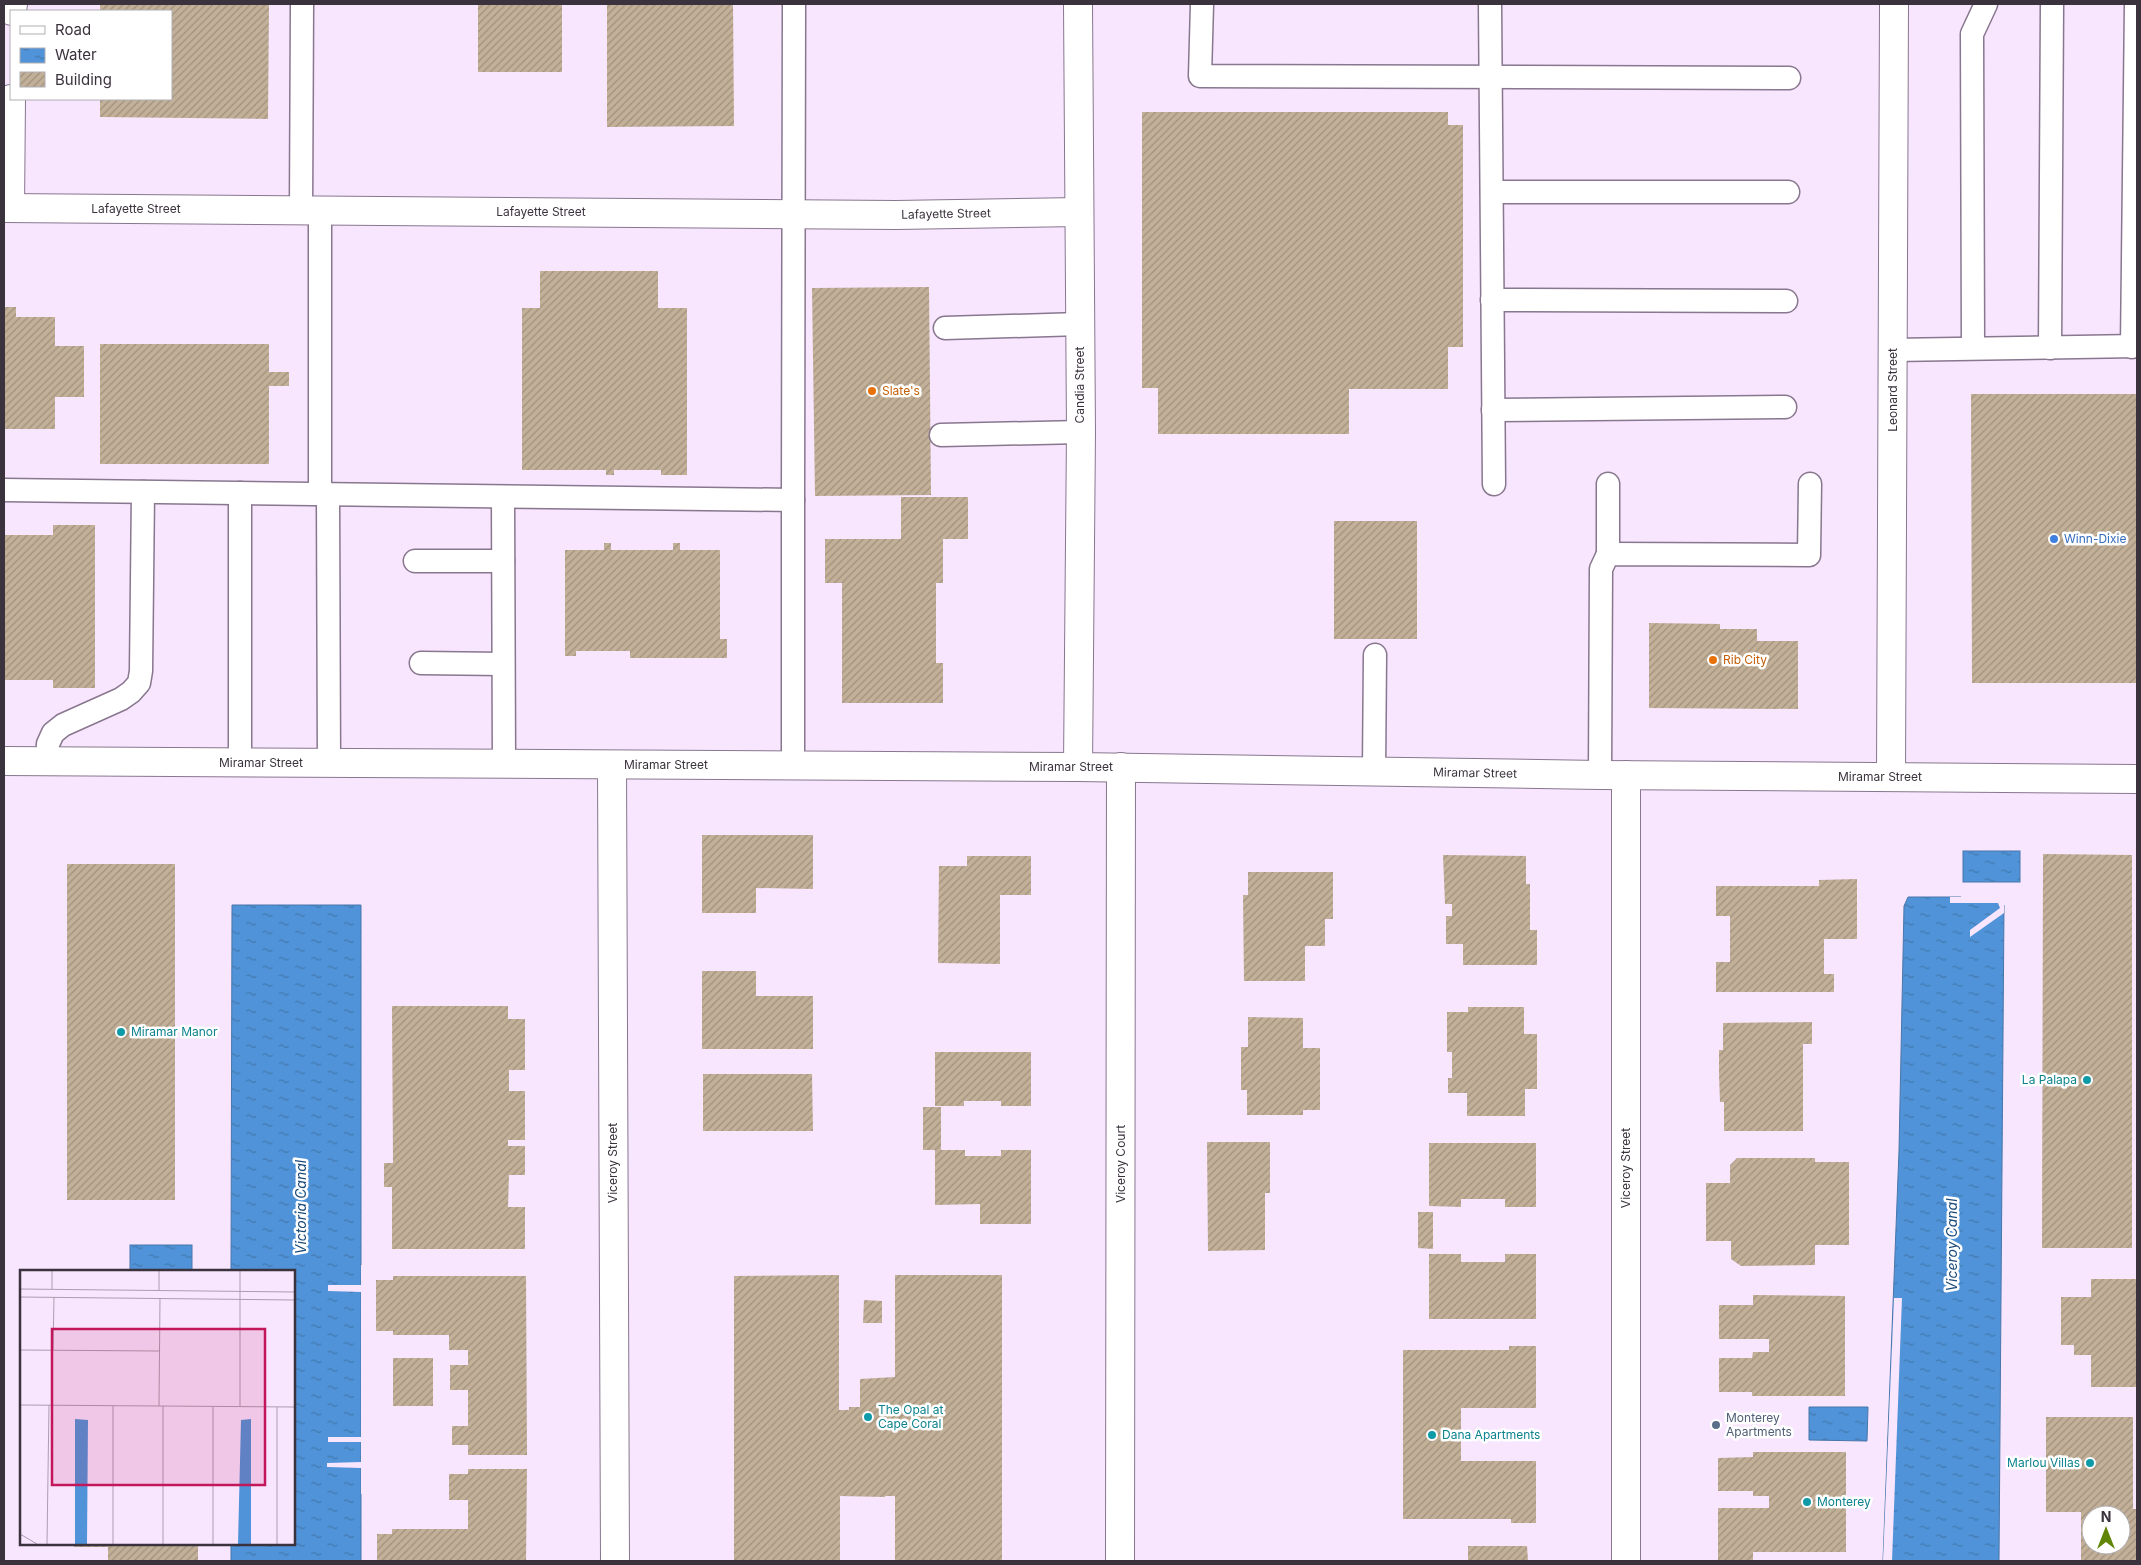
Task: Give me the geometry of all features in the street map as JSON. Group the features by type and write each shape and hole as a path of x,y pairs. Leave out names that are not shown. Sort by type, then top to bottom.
{"street":[{"name":"Candia Street","path":"1078,4 1081,432 1078,767"},
{"name":"Leonard Street","path":"1892,776 1894,4"},
{"path":"7,208 11,100"},
{"name":"Lafayette Street","path":"7,208 896,215 1079,212"},
{"name":"Miramar Street","path":"4,761 1121,767 1613,775 2137,779"},
{"name":"Viceroy Street","path":"612,765 615,1561"},
{"name":"Viceroy Court","path":"1120,1561 1121,767"},
{"name":"Viceroy Street","path":"1613,775 1626,1561"}],"lane":[{"path":"302,4 324,494 329,763"},
{"path":"792,766 794,4"},
{"path":"1202,4 1200,76 1789,78"},
{"path":"1490,4 1494,484"},
{"path":"1973,348 1972,34 1986,4"},
{"path":"2050,348 2052,4"},
{"path":"1893,350 2135,346 2136,4"},
{"path":"1492,192 1788,192"},
{"path":"1492,300 1786,301"},
{"path":"945,328 1080,324"},
{"path":"1493,410 1785,406"},
{"path":"941,435 1081,432"},
{"path":"1608,484 1608,554 1601,569 1613,775"},
{"path":"1608,554 1809,555 1810,484"},
{"path":"4,490 793,500"},
{"path":"47,761 48,744 53,733 63,725 121,699 139,683 142,670 143,492"},
{"path":"240,493 240,762"},
{"path":"503,497 504,764"},
{"path":"415,561 503,561"},
{"path":"1374,771 1375,655"},
{"path":"421,663 503,664"}],"water":[{"path":"1963,851 2020,851 2020,882 1963,882"},
{"name":"Viceroy Canal","path":"1908,897 2001,897 2004,905 1999,1561 1883,1561 1899,1151 1904,906"},
{"name":"Victoria Canal","path":"232,905 361,905 361,1561 231,1561 231,1545 295,1545 295,1270 231,1270"},
{"path":"130,1245 192,1245 192,1270 130,1270"},
{"path":"1809,1407 1868,1407 1867,1441 1809,1440"}],"pier":[{"path":"1961,895 2001,895 2006,905 2004,905 2004,913 1970,937 1970,930 2000,908 1998,903 1950,903 1950,897 1961,897"},
{"path":"361,1265 364,1265 363,1494 361,1494 361,1468 327,1467 327,1463 361,1462 361,1442 328,1442 328,1437 361,1437 361,1292 328,1291 328,1285 361,1285"},
{"path":"1894,1298 1902,1298 1892,1561 1883,1561"}],"building":[{"path":"100,4 269,4 268,119 100,117 100,100 172,100 172,10 100,10"},
{"path":"478,4 562,4 562,72 478,72"},
{"path":"607,4 733,4 734,126 607,127"},
{"path":"1142,112 1448,112 1448,125 1463,125 1463,347 1448,347 1448,389 1349,389 1349,434 1158,434 1158,388 1142,388"},
{"path":"540,271 658,271 658,308 687,308 687,475 661,475 661,470 614,470 614,475 606,475 606,470 522,470 522,308 540,308"},
{"name":"Slate's","path":"929,287 931,495 815,496 812,288"},
{"path":"4,307 16,307 16,317 55,317 55,346 84,346 84,397 55,397 55,429 4,429"},
{"path":"100,344 269,344 269,372 289,372 289,386 269,386 269,464 100,464"},
{"name":"Winn-Dixie","path":"1971,394 2137,394 2137,683 1972,683"},
{"path":"901,497 968,497 968,539 943,539 943,583 936,583 936,663 943,663 943,703 842,703 842,583 825,583 825,539 901,539"},
{"path":"1334,521 1417,521 1417,639 1334,639"},
{"path":"53,525 95,525 95,688 53,688 53,680 4,680 4,535 53,535"},
{"path":"604,543 611,543 611,550 673,550 673,543 680,543 680,550 720,550 720,639 727,639 727,658 630,658 630,651 576,651 576,656 565,656 565,550 604,550"},
{"path":"1649,623 1720,624 1720,629 1757,629 1757,641 1798,641 1798,709 1649,708"},
{"path":"702,835 813,835 813,889 756,888 756,913 702,913"},
{"name":"La Palapa","path":"2043,854 2132,855 2132,1248 2042,1248"},
{"path":"1443,855 1526,856 1526,884 1530,884 1530,930 1537,930 1537,965 1463,965 1463,944 1446,944 1446,916 1452,916 1452,904 1445,904"},
{"path":"967,856 1031,856 1031,895 1000,895 1000,964 938,963 939,866 967,866"},
{"name":"Miramar Manor","path":"67,864 175,864 175,1200 67,1200"},
{"path":"1248,872 1333,872 1333,919 1325,919 1325,946 1305,946 1305,981 1244,981 1243,895 1248,895"},
{"path":"1857,879 1857,939 1824,939 1824,974 1834,974 1834,992 1716,992 1716,962 1730,962 1730,916 1716,916 1716,886 1819,886 1819,880"},
{"path":"702,971 756,971 756,996 813,996 813,1049 702,1049"},
{"path":"392,1006 508,1006 508,1019 525,1019 525,1070 509,1070 509,1091 525,1091 525,1140 508,1140 508,1146 525,1146 525,1175 509,1175 508,1207 525,1207 525,1249 392,1249 392,1187 384,1187 384,1163 393,1163"},
{"path":"1468,1007 1524,1007 1524,1034 1537,1034 1537,1089 1525,1089 1525,1116 1467,1116 1467,1093 1448,1093 1448,1078 1452,1078 1452,1052 1447,1052 1447,1012 1468,1012"},
{"path":"1248,1017 1303,1018 1303,1048 1320,1048 1320,1110 1303,1110 1303,1115 1247,1115 1247,1090 1241,1090 1241,1047 1248,1047"},
{"path":"1812,1022 1812,1044 1803,1044 1803,1131 1724,1131 1724,1102 1720,1102 1719,1075 1719,1050 1723,1050 1723,1023"},
{"path":"935,1052 1031,1052 1031,1106 1001,1106 1001,1101 964,1101 964,1106 935,1106"},
{"path":"703,1074 812,1074 813,1131 703,1131"},
{"path":"923,1107 941,1107 941,1150 965,1150 965,1156 1001,1156 1001,1150 1031,1150 1031,1224 980,1224 980,1204 935,1205 935,1150 923,1150"},
{"path":"1207,1142 1270,1142 1270,1193 1265,1193 1265,1250 1208,1251"},
{"path":"1429,1143 1536,1143 1536,1207 1505,1207 1505,1199 1461,1199 1461,1207 1429,1206"},
{"path":"1737,1158 1815,1158 1815,1162 1849,1162 1849,1245 1815,1245 1815,1265 1741,1266 1731,1259 1731,1241 1706,1241 1706,1183 1730,1183 1730,1165"},
{"path":"1418,1212 1433,1212 1433,1249 1418,1248"},
{"path":"1429,1254 1461,1254 1461,1262 1505,1262 1505,1254 1536,1254 1536,1319 1429,1319"},
{"name":"The Opal at Cape Coral","path":"839,1275 839,1410 849,1410 849,1407 860,1407 860,1379 895,1377 895,1275 1002,1275 1002,1561 895,1561 895,1496 840,1496 840,1561 734,1561 734,1276"},
{"path":"393,1276 526,1276 527,1455 468,1455 468,1445 452,1445 452,1426 468,1426 468,1390 450,1390 450,1365 468,1365 468,1350 449,1350 449,1335 393,1335 393,1331 376,1331 376,1280 393,1280"},
{"path":"2091,1279 2137,1279 2137,1387 2091,1387 2091,1355 2074,1355 2074,1345 2061,1345 2061,1297 2091,1297"},
{"path":"1753,1295 1845,1296 1845,1396 1752,1396 1752,1392 1719,1392 1719,1358 1752,1358 1753,1352 1769,1352 1769,1339 1719,1339 1719,1305 1753,1305"},
{"path":"864,1300 882,1301 882,1323 863,1323"},
{"name":"Dana Apartments","path":"1509,1346 1536,1346 1536,1408 1461,1408 1461,1461 1536,1461 1536,1523 1511,1523 1511,1519 1403,1519 1403,1350 1509,1350"},
{"path":"393,1358 433,1358 433,1406 393,1406"},
{"name":"Marlou Villas","path":"2046,1417 2133,1417 2133,1509 2137,1509 2137,1561 2081,1561 2081,1555 2131,1555 2131,1505 2081,1505 2081,1512 2046,1512"},
{"name":"Monterey","path":"1753,1452 1846,1452 1846,1552 1753,1552 1753,1561 1718,1561 1718,1508 1769,1508 1769,1496 1753,1496 1753,1491 1718,1491 1718,1458 1753,1457"},
{"path":"468,1469 527,1469 526,1561 377,1561 377,1534 392,1534 392,1529 468,1529 468,1500 449,1500 449,1474 468,1474"},
{"path":"74,1545 198,1545 198,1561 108,1561 108,1547 74,1547"},
{"path":"1468,1546 1527,1546 1528,1561 1468,1561"}],"place":[{"name":"Slate's","path":"872,391"},
{"name":"Winn-Dixie","path":"2054,539"},
{"name":"Rib City","path":"1713,660"},
{"name":"Miramar Manor","path":"121,1032"},
{"name":"La Palapa","path":"2087,1080"},
{"name":"The Opal at Cape Coral","path":"868,1417"},
{"name":"Monterey Apartments","path":"1716,1425"},
{"name":"Dana Apartments","path":"1432,1435"},
{"name":"Marlou Villas","path":"2090,1463"},
{"name":"Monterey","path":"1807,1502"}]}
